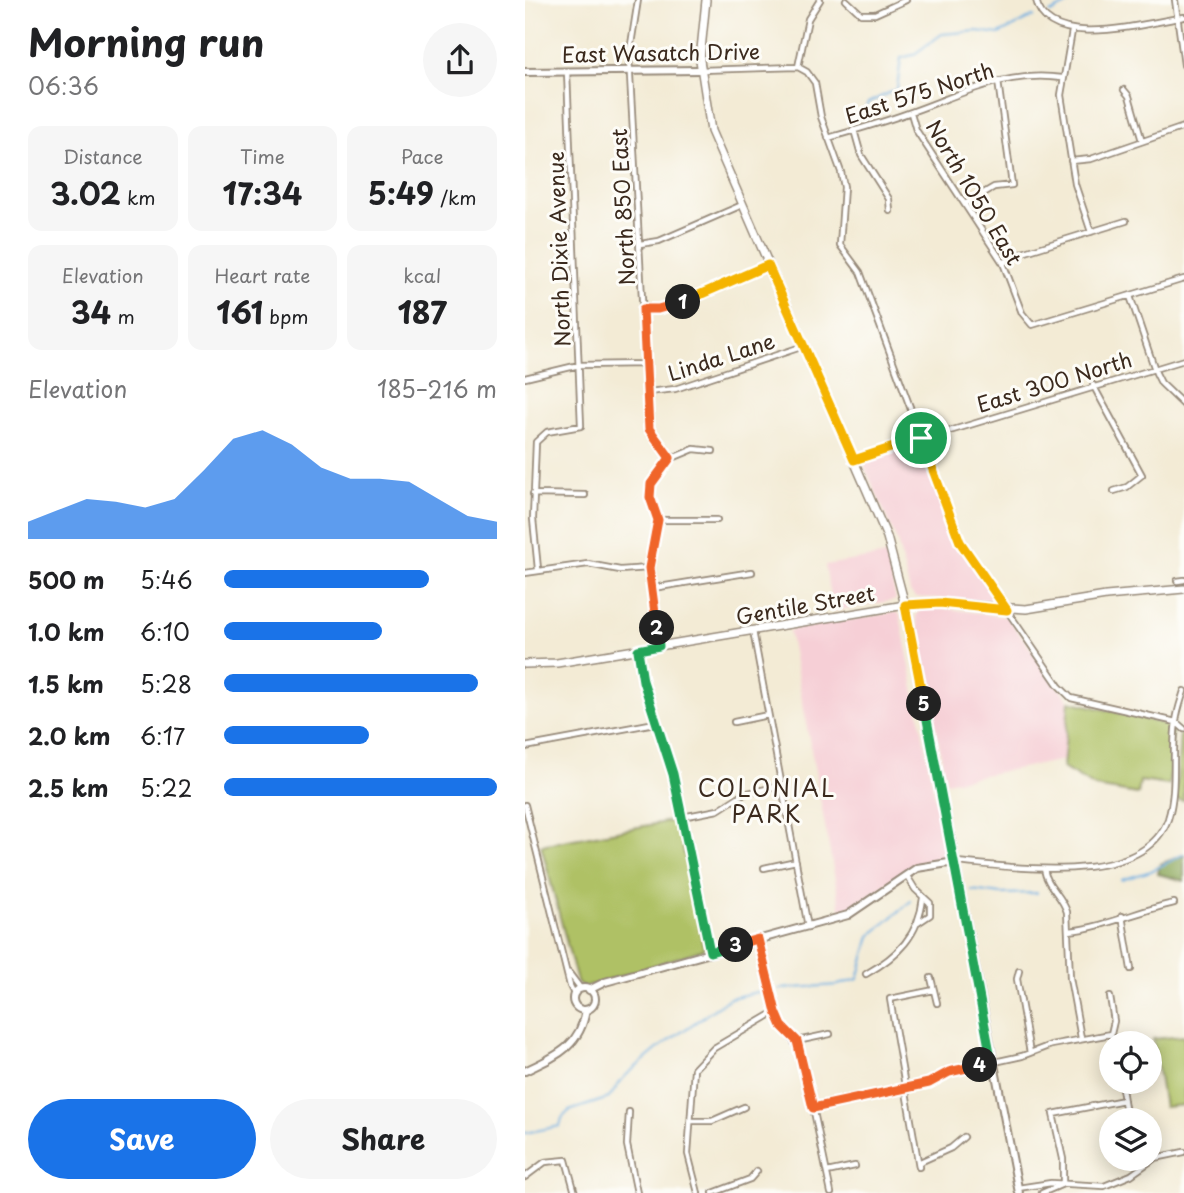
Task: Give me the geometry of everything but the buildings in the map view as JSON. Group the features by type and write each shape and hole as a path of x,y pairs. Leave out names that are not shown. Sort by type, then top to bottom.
{"main road":[{"path":"706,0 700,70 710,127 889,541 905,605"},
{"name":"Gentile Street","path":"525,664 553,664 905,605 940,603 1007,610 1184,589"}],"street":[{"name":"North 850 East","path":"638,0 630,40 630,72 649,429 670,458"},
{"path":"820,0 808,19 798,67 807,72 815,83 828,138 844,187 840,245 860,272 960,542 1071,698 1176,722 1184,729"},
{"path":"846,0 862,14 875,13 906,0"},
{"path":"1037,0 1039,13 1072,32 1181,18"},
{"path":"1175,0 1181,18 1184,65"},
{"path":"1072,32 1061,95 1071,161 1091,232"},
{"name":"East Wasatch Drive","path":"525,72 798,67"},
{"name":"North Dixie Avenue","path":"533,494 533,454 539,436 581,426 567,72"},
{"name":"East 575 North","path":"828,138 911,113 976,86 1037,74 1062,78"},
{"path":"965,204 993,187 1012,185 998,81"},
{"path":"1124,90 1129,96 1142,141"},
{"name":"North 1050 East","path":"911,113 916,130 1003,262 1022,313 1032,325 1130,296"},
{"path":"1071,161 1091,159 1184,127"},
{"path":"854,130 861,155 890,199 890,211"},
{"path":"640,244 659,241 742,205"},
{"path":"1003,262 1019,254 1126,221"},
{"path":"643,309 673,306 768,265"},
{"path":"1184,279 1130,296 1153,367 1161,383 1184,405"},
{"name":"Linda Lane","path":"647,392 675,389 804,346"},
{"name":"East 300 North","path":"854,460 1093,385 1184,360"},
{"path":"525,379 579,365 646,364"},
{"path":"1093,385 1142,475 1127,487 1114,491"},
{"path":"659,646 649,568 658,520 650,497 651,484 670,458 694,449 713,451"},
{"path":"538,569 533,494 585,495"},
{"path":"658,520 717,520"},
{"path":"525,573 538,569 588,564 620,570 649,568"},
{"path":"653,588 752,572"},
{"path":"1177,581 1184,580"},
{"path":"905,605 1018,1190 1063,1184 1094,1187 1117,1183 1132,1171"},
{"path":"753,630 808,927"},
{"path":"638,650 656,723 673,774 710,952"},
{"path":"583,1010 573,1002 582,991 858,911 918,869 955,862 1044,869 1105,866 1157,838 1167,819 1171,802 1176,722 1184,691"},
{"path":"734,722 768,715"},
{"path":"525,747 656,723"},
{"path":"682,817 718,810 743,794 781,786"},
{"path":"525,805 570,986 595,998"},
{"path":"764,868 796,861"},
{"path":"1044,869 1050,887 1064,901 1069,931 1070,978 1081,1038"},
{"path":"907,876 930,903 930,915 917,924"},
{"path":"866,974 895,955 910,939 917,924 923,898"},
{"path":"1069,931 1099,926 1122,916 1174,903"},
{"path":"1122,916 1132,969"},
{"path":"758,939 776,1012 782,1026 797,1041 831,1193"},
{"path":"1019,971 1017,979 1030,1053"},
{"path":"931,978 937,1003"},
{"path":"583,1010 593,1005 595,998 613,980"},
{"path":"934,990 890,999 919,1164 951,1148 964,1136"},
{"path":"1110,997 1114,1021 1112,1031"},
{"path":"525,1071 567,1050 582,1027 583,1010"},
{"path":"698,1193 688,1154 694,1069 701,1059 776,1012"},
{"path":"797,1041 830,1034"},
{"path":"813,1108 929,1083 960,1069 1099,1036"},
{"path":"1123,1094 1125,1108"},
{"path":"1063,1184 1063,1159 1053,1114 1124,1100"},
{"path":"692,1121 723,1118 744,1107"},
{"path":"629,1112 627,1145 637,1193"},
{"path":"1162,1157 1184,1152"},
{"path":"525,1177 545,1162 566,1160 575,1193"},
{"path":"827,1172 855,1166"},
{"path":"713,1193 750,1179 757,1171"},
{"path":"1042,1193 1063,1184"}],"shaded area":[{"path":"920,446 960,549 992,593 989,602 915,597 910,592 897,541 864,465 867,460"},
{"path":"887,555 896,600 833,611 825,565"},
{"path":"921,609 950,609 1007,617 1069,701 1064,760 946,782 916,616"},
{"path":"896,612 900,615 946,856 913,865 854,907 841,912 789,630"}],"green space":[{"path":"1069,701 1173,726 1169,785 1140,781 1138,794 1095,787 1063,768"},
{"path":"1180,732 1184,732 1184,801 1176,800"},
{"path":"677,820 704,949 584,988 577,982 541,845"},
{"path":"1184,855 1184,881 1158,874 1160,864"},
{"path":"1184,1036 1184,1105 1164,1107 1162,1038"}],"waterway":[{"path":"1050,13 1076,0"},
{"path":"863,114 868,103 897,89 901,58 913,55 942,34 977,31 999,34 1034,16"},
{"path":"1121,880 1151,871 1184,854"},
{"path":"972,890 1001,894 1037,893"},
{"path":"779,989 838,985 858,979 870,936 911,901"},
{"path":"525,1133 560,1126 562,1118 569,1111 609,1098 624,1077 660,1047 730,998 762,991"}],"district":[{"name":"COLONIAL PARK","path":"767,800"}],"route":[{"path":"768,265 854,460 921,438 960,542 1007,610 940,603 905,605 992,1063 949,1072 929,1083 813,1108 803,1059 797,1041 782,1026 776,1012 758,939 710,952 673,774 643,681 638,650 659,646 649,568 650,550 658,520 650,497 651,484 655,474 670,458 649,429 643,309 673,306 768,265"}]}
